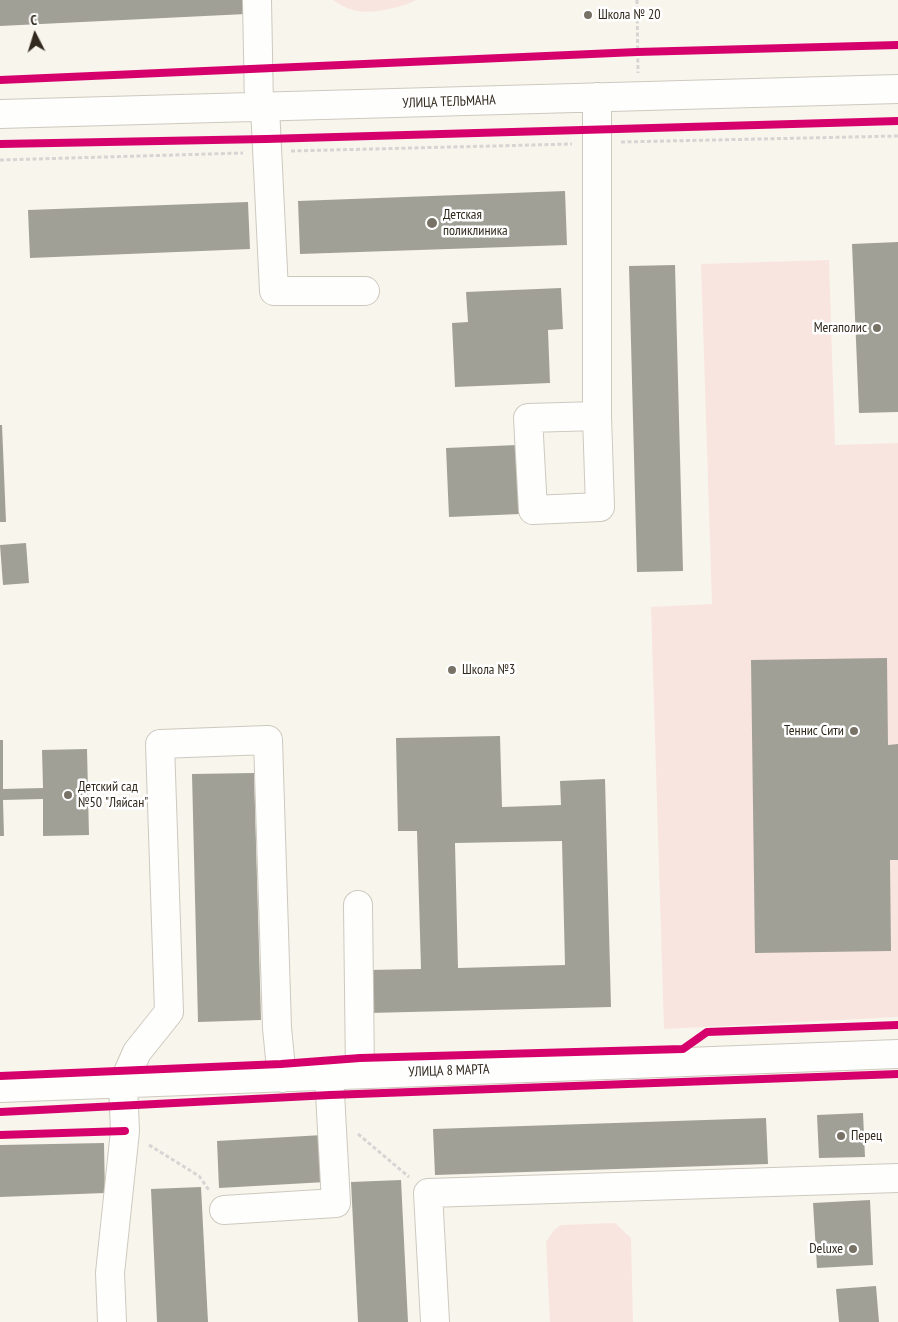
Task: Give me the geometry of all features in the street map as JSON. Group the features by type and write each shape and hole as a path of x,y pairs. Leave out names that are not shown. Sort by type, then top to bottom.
{"street":[{"path":"257,0 274,291 365,291"},
{"name":"УЛИЦА ТЕЛЬМАНА","path":"0,114 898,89"},
{"path":"597,97 597,416"},
{"path":"112,1322 110,1273 125,1131 123,1084 137,1052 169,1012 160,744 268,740 277,1028 282,1078"},
{"path":"358,904 360,1074"},
{"name":"УЛИЦА 8 МАРТА","path":"0,1088 898,1054"},
{"path":"224,1210 336,1204 329,1075"},
{"path":"435,1322 428,1193 898,1178"}],"path":[{"path":"637,0 638,96"},
{"path":"627,52 647,51"},
{"path":"0,160 898,136"},
{"path":"331,1113 428,1193"},
{"path":"125,1131 199,1176 224,1210"}],"shaded area":[{"path":"333,0 416,0 388,9 364,12 348,8"},
{"path":"829,260 835,445 898,443 898,1017 664,1029 651,607 712,604 701,264"},
{"path":"615,1223 631,1238 633,1322 550,1322 546,1242 554,1230 561,1225"}],"building":[{"path":"0,0 246,0 246,14 0,26"},
{"name":"Детская поликлиника","path":"565,191 567,245 300,254 298,201"},
{"path":"248,202 250,249 30,258 28,210"},
{"name":"Мегаполис","path":"898,242 898,412 859,413 852,244"},
{"path":"675,265 683,571 637,572 629,266"},
{"path":"561,288 563,329 548,330 550,383 455,387 452,323 468,322 466,292"},
{"path":"0,425 2,425 6,522 0,522"},
{"path":"517,445 520,514 449,517 446,448"},
{"path":"26,543 29,583 3,585 0,545"},
{"path":"887,658 888,745 898,744 898,860 890,860 891,951 755,953 751,660"},
{"path":"500,736 502,807 561,805 560,781 605,779 611,1007 369,1013 368,970 421,969 417,831 398,831 396,738","holes":["562,841 565,965 458,968 455,843"]},
{"path":"0,740 3,740 3,789 43,788 42,750 87,749 89,835 43,836 43,799 3,800 4,836 0,836"},
{"path":"254,773 261,1020 198,1022 192,774"},
{"name":"Перец","path":"863,1113 865,1157 819,1158 817,1115"},
{"path":"766,1118 768,1164 435,1175 433,1129"},
{"path":"323,1135 326,1182 219,1188 217,1141"},
{"path":"104,1143 105,1193 0,1197 0,1145"},
{"path":"401,1180 408,1322 358,1322 351,1182"},
{"path":"201,1187 208,1322 157,1322 151,1189"},
{"path":"870,1200 873,1265 817,1268 813,1203"},
{"path":"876,1286 879,1322 839,1322 836,1289"}],"cycle path":[{"path":"0,80 637,52 898,45"},
{"path":"0,144 266,139 898,121"},
{"path":"0,1076 281,1064 360,1058 683,1049 707,1032 898,1025"},
{"path":"0,1112 330,1095 898,1074"},
{"path":"0,1135 125,1131"}],"place":[{"name":"Школа № 20","path":"588,15"},
{"name":"Детская поликлиника","path":"432,223"},
{"name":"Мегаполис","path":"877,328"},
{"name":"Школа №3","path":"452,670"},
{"name":"Теннис Сити","path":"854,731"},
{"name":"Детский сад №50 \"Ляйсан\"","path":"68,795"},
{"name":"Перец","path":"841,1136"},
{"name":"Deluxe","path":"853,1249"}]}
